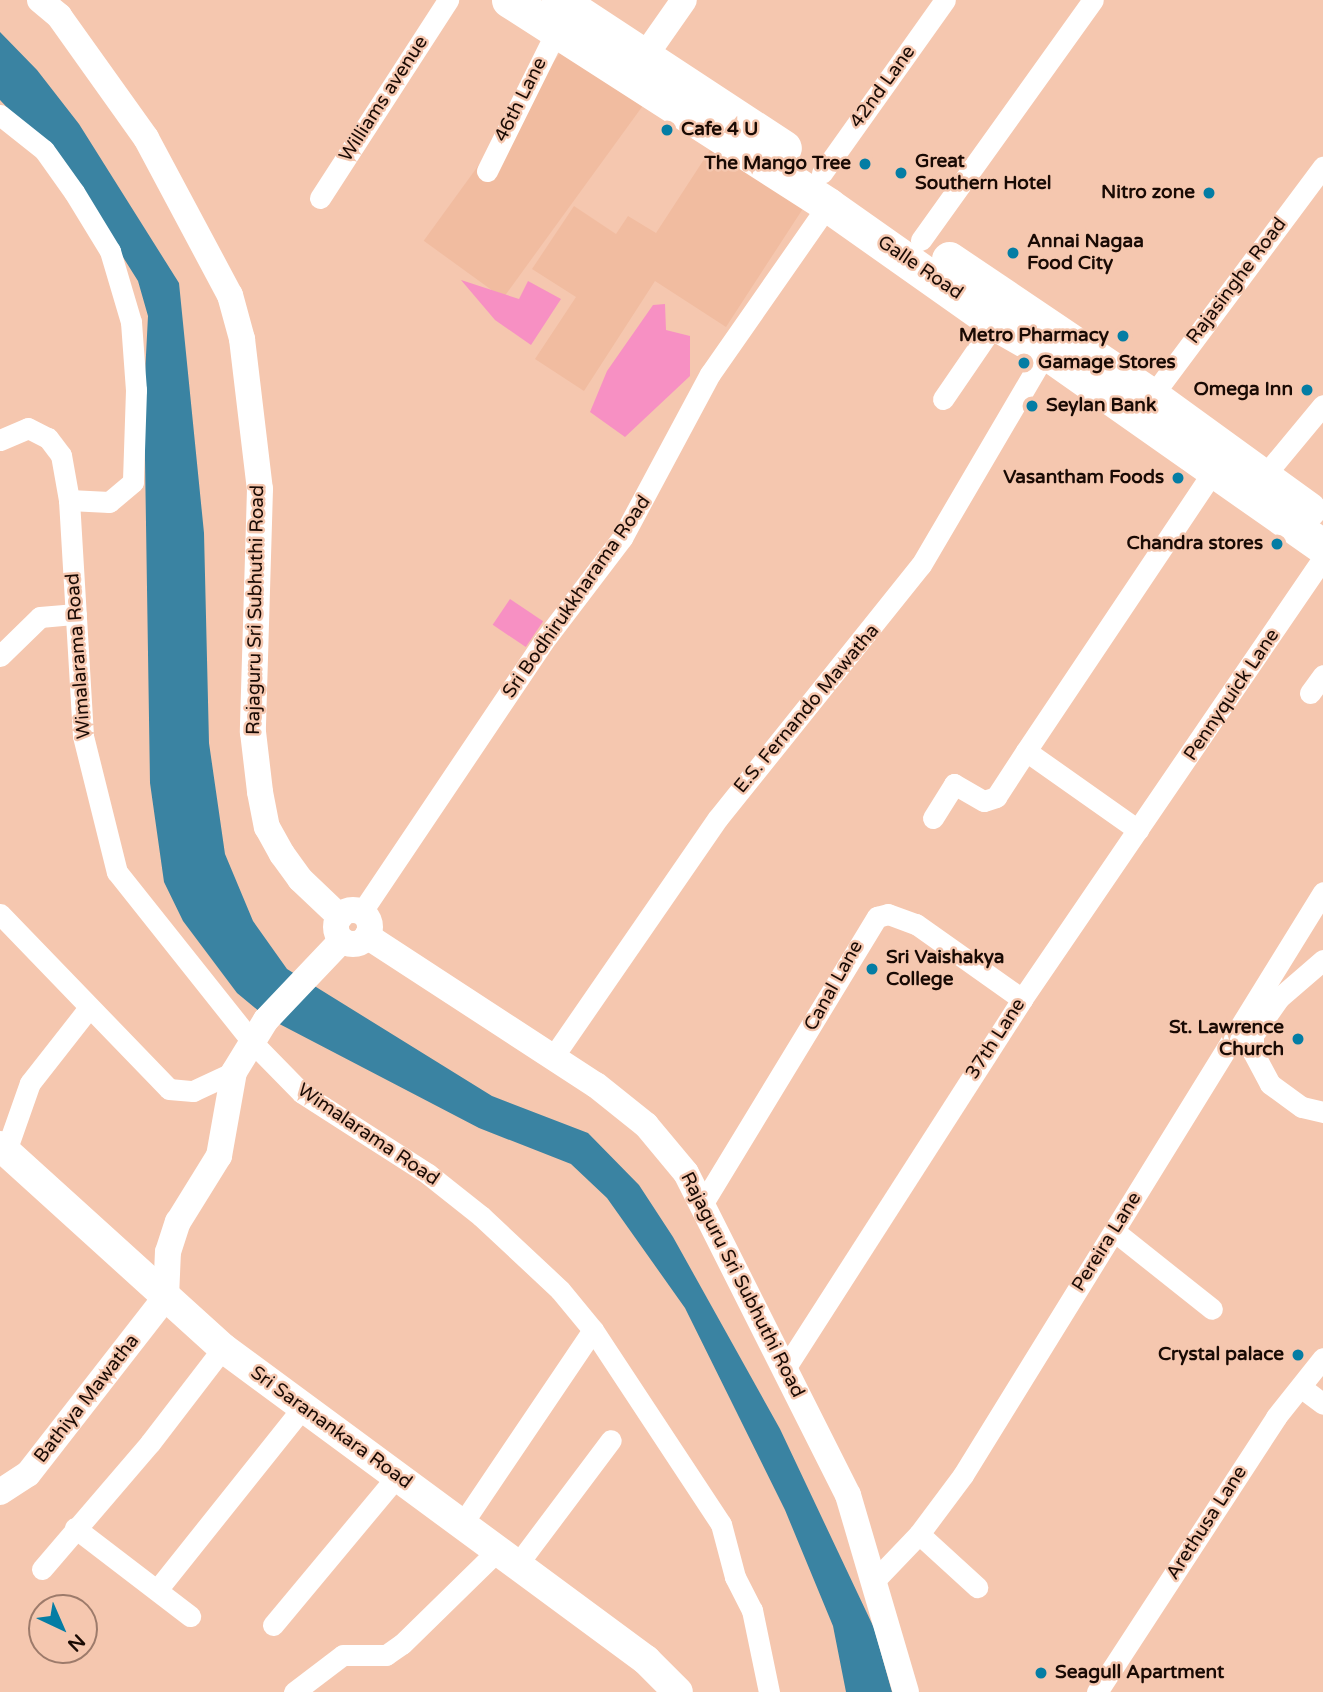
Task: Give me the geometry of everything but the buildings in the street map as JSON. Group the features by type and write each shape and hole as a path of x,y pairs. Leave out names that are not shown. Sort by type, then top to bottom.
{"highway":[{"name":"Galle Road","path":"509,0 558,15 825,189 921,240 1152,396 1323,520"},
{"name":"Galle Road","path":"825,189 995,323 1046,352 1323,547"}],"main road":[{"name":"Sri Saranankara Road","path":"3,1149 223,1348 646,1660 678,1692"}],"street":[{"name":"Rajaguru Sri Subhuthi Road","path":"40,0 60,16 146,138 230,295 242,339 260,489 253,732 267,827 300,879 353,926 553,1057 646,1125 703,1203 848,1495 906,1692"},
{"name":"Williams avenue","path":"320,198 448,0"},
{"path":"637,67 684,0"},
{"name":"42nd Lane","path":"825,189 945,0"},
{"path":"921,240 1093,0"},
{"name":"46th Lane","path":"487,171 558,15"},
{"path":"0,115 44,150 74,192 110,251 131,322 136,390 133,482 109,502 69,500"},
{"name":"Rajasinghe Road","path":"1152,396 1323,167"},
{"name":"Sri Bodhirukkharama Road","path":"353,926 543,642 622,538 710,374 825,189"},
{"path":"943,399 995,323"},
{"name":"E.S. Fernando Mawatha","path":"553,1057 732,799 864,642 921,565 1046,352"},
{"path":"1264,476 1323,405"},
{"name":"Wimalarama Road","path":"0,440 28,429 48,438 61,455 69,500 83,736 112,864 252,1042 302,1093 429,1174 481,1216 560,1290 593,1330 721,1524 735,1577 752,1609 769,1692"},
{"path":"933,818 954,785 984,801 996,797 1214,470"},
{"name":"Pennyquick Lane","path":"1139,830 1323,558"},
{"path":"0,656 40,617 76,614"},
{"path":"1310,693 1323,675"},
{"path":"1026,751 1139,830"},
{"name":"37th Lane","path":"786,1367 1022,999 1139,830"},
{"name":"Pereira Lane","path":"874,1581 919,1534 963,1475 1323,892"},
{"path":"0,914 88,1009 169,1089 192,1091 234,1072"},
{"name":"Canal Lane","path":"703,1203 877,917 888,914 916,924 1022,999"},
{"path":"166,1297 168,1252 178,1222 219,1156 234,1072 266,1020 353,926"},
{"path":"1323,960 1279,998 1253,1035 1253,1052 1270,1084 1302,1107 1323,1112"},
{"path":"3,1149 30,1083 88,1009"},
{"path":"1114,1231 1212,1309"},
{"name":"Bathiya Mawatha","path":"0,1492 28,1474 166,1297"},
{"path":"462,1524 593,1330"},
{"path":"42,1569 150,1443 223,1348"},
{"name":"Arethusa Lane","path":"1097,1692 1276,1417 1302,1388 1323,1358"},
{"path":"1302,1388 1323,1404"},
{"path":"157,1590 303,1407"},
{"path":"294,1692 343,1655 386,1655 402,1644 506,1558 611,1440"},
{"path":"273,1625 397,1476"},
{"path":"75,1528 190,1616"},
{"path":"919,1534 977,1587"}],"shaded area":[{"path":"563,49 642,107 503,298 424,241"},
{"path":"712,147 804,207 726,327 655,281 584,391 535,359 576,297 532,269 574,206 616,234 628,216 656,233"},
{"path":"461,280 519,299 528,281 561,299 531,345 495,320"},
{"path":"665,304 666,330 690,336 690,376 625,437 590,412 607,371 653,305"},
{"path":"510,599 543,621 526,647 493,625"}],"water":[{"path":"0,32 37,70 79,124 179,283 204,533 209,743 225,854 253,921 287,969 492,1096 588,1133 639,1185 673,1237 780,1429 874,1628 892,1692 846,1692 833,1626 785,1510 685,1308 607,1198 571,1164 479,1128 266,1017 237,993 183,921 164,882 150,783 144,394 148,316 138,281 72,176 0,100"}],"place":[{"name":"Cafe 4 U","path":"667,130"},
{"name":"The Mango Tree","path":"865,164"},
{"name":"Great Southern Hotel","path":"901,173"},
{"name":"Nitro zone","path":"1209,193"},
{"name":"Annai Nagaa Food City","path":"1013,253"},
{"name":"Metro Pharmacy","path":"1123,336"},
{"name":"Gamage Stores","path":"1024,363"},
{"name":"Omega Inn","path":"1307,390"},
{"name":"Seylan Bank","path":"1032,406"},
{"name":"Vasantham Foods","path":"1178,478"},
{"name":"Chandra stores","path":"1277,544"},
{"name":"Sri Vaishakya College","path":"872,969"},
{"name":"St. Lawrence Church","path":"1298,1039"},
{"name":"Crystal palace","path":"1298,1355"},
{"name":"Seagull Apartment","path":"1041,1673"}]}
